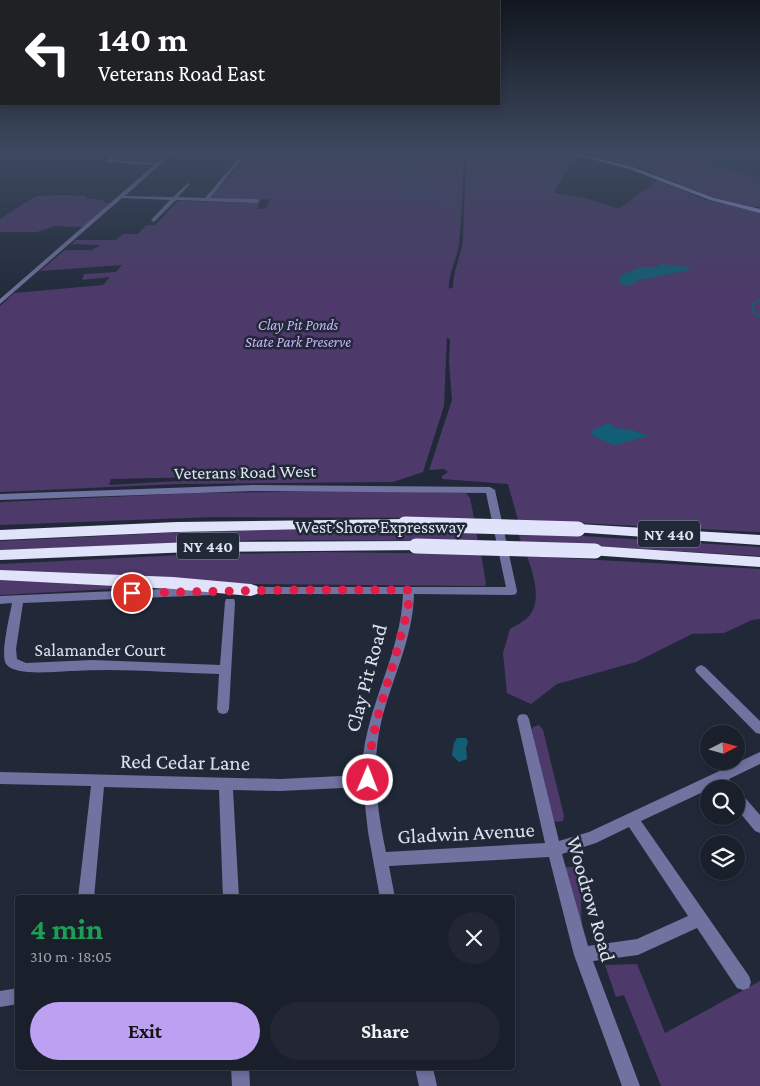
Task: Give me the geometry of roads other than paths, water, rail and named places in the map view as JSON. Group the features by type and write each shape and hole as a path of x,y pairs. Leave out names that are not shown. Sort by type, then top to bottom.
{"highway":[{"name":"West Shore Expressway","path":"0,534 203,526 405,524 578,529 760,540"},
{"name":"West Shore Expressway","path":"0,555 190,547 416,546 595,551 760,562"},
{"path":"0,575 173,583 251,590"}],"street":[{"path":"0,302 116,203"},
{"path":"154,220 171,203"},
{"path":"728,203 760,210"},
{"name":"Veterans Road West","path":"0,497 236,488 370,487 490,490 512,591 409,590"},
{"path":"0,600 251,590 409,590"},
{"name":"Clay Pit Road","path":"387,895 368,780 369,755 375,723 392,671 408,607 409,590"},
{"name":"Salamander Court","path":"18,599 10,649 11,662 17,666 25,668 93,665 225,670"},
{"path":"223,709 230,602"},
{"path":"701,670 760,729"},
{"name":"Woodrow Road","path":"524,719 554,850 582,955 631,1086"},
{"name":"Gladwin Avenue","path":"380,859 554,850 591,838 760,758"},
{"name":"Red Cedar Lane","path":"0,778 280,784 368,780"},
{"path":"86,895 98,780"},
{"path":"226,783 231,895"},
{"path":"745,808 760,826"},
{"path":"631,819 743,982"},
{"path":"582,955 638,947 699,919"},
{"path":"0,999 15,996"},
{"path":"240,1070 241,1086"},
{"path":"424,1070 428,1086"}],"waterway":[{"path":"397,209 403,203"},
{"path":"446,203 458,209"},
{"path":"760,300 752,305 755,313 760,317"}],"park label":[{"name":"Clay Pit Ponds State Park Preserve","path":"298,334"}]}
